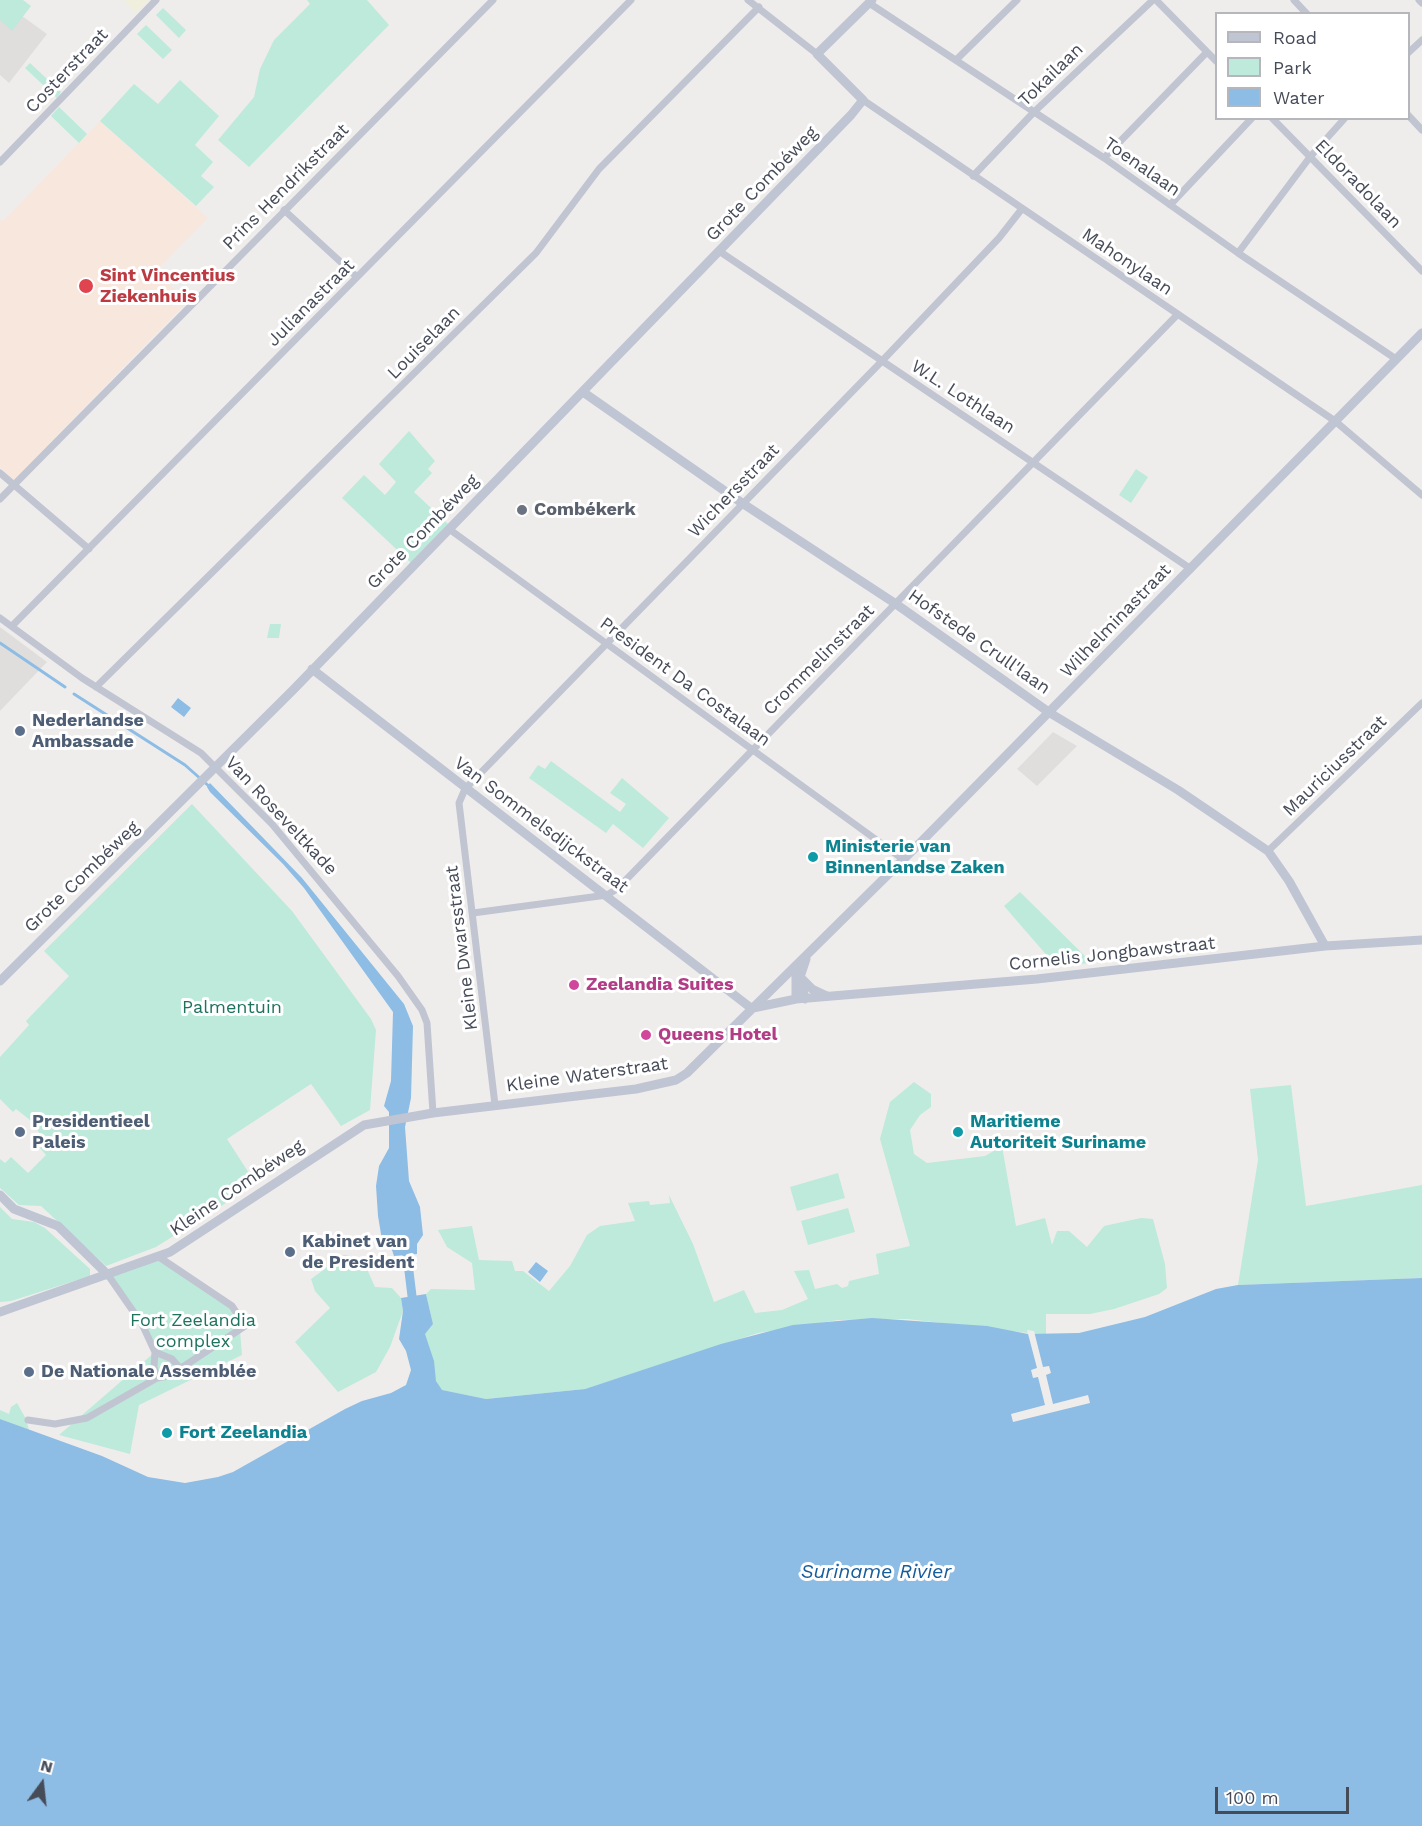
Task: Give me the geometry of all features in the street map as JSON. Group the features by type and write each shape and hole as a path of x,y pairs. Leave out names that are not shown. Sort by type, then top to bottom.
{"street":[{"name":"Costerstraat","path":"0,162 156,0"},
{"name":"Prins Hendrikstraat","path":"0,499 493,0"},
{"name":"Julianastraat","path":"12,626 631,0"},
{"path":"748,0 817,54 871,2"},
{"path":"956,60 1017,0"},
{"path":"1294,0 1305,12"},
{"path":"1159,1 1215,61"},
{"name":"Tokailaan","path":"973,176 1034,112 1159,1"},
{"name":"Toenalaan","path":"871,2 1396,358"},
{"name":"Louiselaan","path":"96,687 536,253 598,169 759,7"},
{"path":"1410,51 1422,40"},
{"path":"1104,158 1207,52"},
{"name":"Mahonylaan","path":"817,54 862,100 1335,421 1422,495"},
{"name":"Grote Combéweg","path":"0,981 214,770 851,115 862,100"},
{"path":"1410,118 1422,130"},
{"path":"1170,205 1250,120"},
{"name":"Eldoradolaan","path":"1274,120 1422,271"},
{"path":"1238,253 1310,157 1343,120"},
{"path":"284,210 357,277"},
{"name":"Wichersstraat","path":"465,789 882,361 999,238 1021,210"},
{"name":"W.L. Lothlaan","path":"719,251 1191,569"},
{"name":"Crommelinstraat","path":"608,895 617,889 752,748 1035,463 1177,315"},
{"name":"Wilhelminastraat","path":"797,964 807,957 1050,713 1422,333"},
{"name":"Hofstede Crull'laan","path":"583,392 742,503 896,604 1050,713 1178,790 1268,851 1295,891 1324,946"},
{"path":"0,473 89,549"},
{"name":"President Da Costalaan","path":"449,529 904,860"},
{"name":"Van Roseveltkade","path":"0,618 96,687 201,753 214,770 272,824 316,875 422,1010 427,1023 433,1113"},
{"name":"Van Sommelsdijckstraat","path":"312,669 465,789 608,895 751,1008"},
{"name":"Mauriciusstraat","path":"1268,851 1422,703"},
{"name":"Kleine Dwarsstraat","path":"465,789 459,803 495,1106"},
{"path":"472,913 608,895"},
{"name":"Cornelis Jongbawstraat","path":"800,999 1117,972 1324,946 1422,940"},
{"name":"Wilhelminastraat","path":"800,977 807,957"},
{"path":"797,964 794,979 800,999"},
{"name":"Kleine Waterstraat","path":"381,1120 636,1089 676,1080 687,1073 797,964"},
{"path":"800,977 800,999"},
{"path":"800,977 812,989 828,997"},
{"path":"751,1008 800,999"},
{"name":"Kleine Combéweg","path":"0,1312 159,1257 211,1227 354,1129 381,1120"},
{"path":"0,1195 14,1209 58,1226 108,1275 142,1324 155,1352 154,1367 157,1378"},
{"path":"28,1420 56,1425 87,1418 157,1378 169,1376 245,1326 232,1306 159,1257"},
{"path":"155,1352 172,1359 180,1368"}],"shaded area":[{"path":"0,0 47,34 9,83 0,75"},
{"name":"Sint Vincentius Ziekenhuis","path":"100,121 208,218 156,271 187,302 14,480 0,467 0,219 3,221"},
{"path":"0,627 47,662 0,711"},
{"path":"1053,732 1077,746 1037,786 1017,769"}],"green space":[{"path":"0,0 23,0 31,6 12,31 0,20"},
{"path":"307,0 367,0 389,25 249,167 218,140 254,97 260,69 274,40 310,4"},
{"path":"163,8 186,30 179,38 156,15"},
{"path":"146,25 172,50 163,59 137,34"},
{"path":"30,63 61,92 57,98 25,68"},
{"path":"180,80 219,116 195,145 213,162 201,176 214,187 196,206 100,121 134,84 158,104"},
{"path":"59,107 87,134 79,143 51,116"},
{"path":"409,431 435,461 428,469 432,473 414,492 448,524 411,563 342,498 364,475 385,495 396,482 379,464"},
{"path":"1136,469 1148,477 1131,503 1119,495"},
{"path":"270,624 281,624 279,638 267,638"},
{"path":"551,761 620,812 626,804 610,793 622,778 669,818 643,848 613,824 606,833 529,778 538,765 545,769"},
{"name":"Palmentuin","path":"192,804 292,911 371,1019 376,1030 370,1110 341,1126 311,1084 227,1139 256,1184 156,1247 106,1266 41,1206 19,1205 0,1188 0,1159 5,1163 11,1157 28,1173 46,1155 40,1148 46,1142 30,1120 16,1109 13,1112 0,1099 0,1057 29,1025 26,1021 69,976 44,951"},
{"path":"1020,892 1092,963 1056,966 1004,906"},
{"path":"914,1082 931,1094 931,1107 920,1115 910,1130 914,1154 927,1163 985,1156 1002,1146 1016,1226 1045,1218 1052,1245 1057,1231 1069,1231 1087,1247 1104,1226 1141,1218 1153,1219 1165,1264 1167,1288 1159,1294 1114,1309 1090,1314 1046,1314 1046,1335 907,1319 838,1320 758,1333 585,1389 486,1399 441,1390 436,1381 424,1334 433,1324 426,1294 431,1289 475,1290 472,1263 447,1247 438,1230 472,1226 479,1260 512,1261 515,1271 523,1271 549,1291 570,1266 587,1235 600,1226 635,1221 628,1203 649,1201 650,1205 670,1203 669,1195 693,1244 714,1302 744,1290 755,1313 782,1310 808,1299 794,1271 809,1270 815,1289 837,1284 842,1288 848,1286 849,1281 879,1274 876,1254 910,1246 880,1139 890,1102"},
{"path":"1291,1085 1306,1206 1422,1185 1422,1278 1238,1285 1258,1160 1250,1089"},
{"path":"838,1173 845,1198 797,1211 790,1187"},
{"path":"0,1207 12,1219 34,1222 45,1228 90,1269 90,1276 11,1301 0,1302"},
{"path":"848,1208 855,1232 808,1245 801,1221"},
{"path":"344,1255 362,1258 375,1287 392,1288 401,1298 403,1311 390,1347 376,1372 338,1392 295,1342 330,1308 315,1291 311,1279"},
{"name":"Fort Zeelandia complex","path":"159,1257 234,1309 239,1318 242,1355 139,1405 130,1454 59,1435 155,1352 108,1275"},
{"path":"17,1403 29,1430 0,1419 0,1410 9,1414 11,1407"}],"sand":[{"path":"124,0 149,0 136,13"}],"water":[{"path":"178,698 191,708 184,717 171,707"},
{"path":"210,783 302,878 404,1004 413,1026 411,1098 405,1127 409,1181 420,1207 423,1235 417,1244 417,1254 394,1256 390,1244 382,1240 378,1216 376,1186 379,1166 389,1148 389,1112 384,1106 391,1081 393,1012 304,888 210,792 207,787"},
{"path":"536,1262 548,1271 540,1282 528,1272"},
{"name":"Suriname Rivier","path":"1422,1278 1422,1826 0,1826 0,1419 102,1456 148,1477 185,1483 218,1477 233,1472 345,1409 362,1401 391,1393 406,1385 411,1370 406,1351 399,1339 403,1311 401,1298 426,1294 433,1324 425,1334 434,1361 436,1381 442,1390 486,1399 585,1389 721,1344 793,1325 872,1318 987,1326 1028,1334 1079,1333 1145,1317 1216,1289 1238,1285"}],"pier":[{"path":"1027,1330 1034,1331 1043,1367 1049,1366 1051,1373 1046,1375 1053,1404 1088,1395 1090,1403 1013,1422 1011,1414 1045,1405 1038,1377 1033,1378 1031,1370 1037,1368"}],"waterway":[{"path":"0,643 65,687"},
{"path":"74,694 185,765 211,788"},
{"path":"407,1255 412,1296"}],"place":[{"name":"Sint Vincentius Ziekenhuis","path":"86,286"},
{"name":"Combékerk","path":"522,510"},
{"name":"Nederlandse Ambassade","path":"20,731"},
{"name":"Ministerie van Binnenlandse Zaken","path":"813,857"},
{"name":"Zeelandia Suites","path":"574,985"},
{"name":"Queens Hotel","path":"646,1035"},
{"name":"Presidentieel Paleis","path":"20,1132"},
{"name":"Maritieme Autoriteit Suriname","path":"958,1132"},
{"name":"Kabinet van de President","path":"290,1252"},
{"name":"De Nationale Assemblée","path":"29,1372"},
{"name":"Fort Zeelandia","path":"167,1433"}]}
